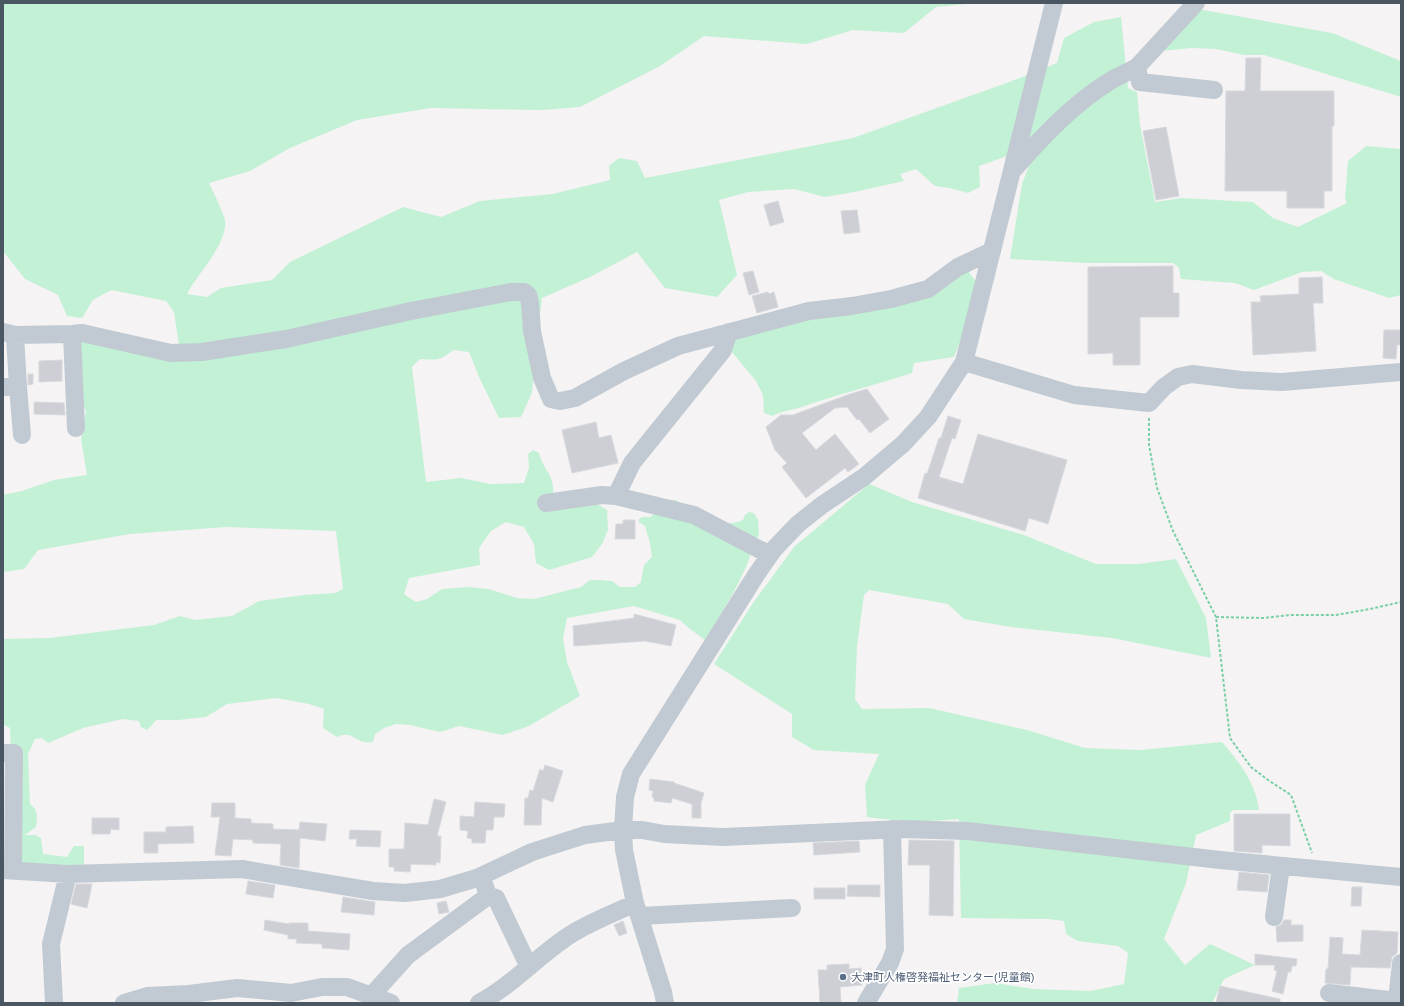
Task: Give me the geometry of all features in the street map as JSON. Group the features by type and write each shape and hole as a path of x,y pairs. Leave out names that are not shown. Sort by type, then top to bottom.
{"street":[{"path":"665,1003 663,992 637,910 624,850 623,830 626,797 631,774 770,555 798,524 822,505 864,477 903,444 928,417 964,362 1054,3"},
{"path":"1012,171 1042,137 1077,106 1109,81 1137,67 1196,3"},
{"path":"1137,67 1140,82 1214,90"},
{"path":"22,435 10,387 9,333 72,334 82,332 171,353 202,352 286,339 411,311 511,292 524,292 528,295 530,303 532,331 542,378 551,399 560,401 575,398 624,371 678,346 809,311 852,306 891,299 928,289 958,267 992,251"},
{"path":"616,496 632,463 723,350 729,332"},
{"path":"72,334 76,428"},
{"path":"964,362 1074,395 1149,403 1178,377 1192,374 1241,380 1282,382 1401,372"},
{"path":"546,503 602,495 616,496 694,515 770,555"},
{"path":"3,753 14,753 8,787 8,870 68,874 242,869 373,891 405,893 440,889 481,876 532,852 585,835 623,830 642,830 664,834 723,837 892,830 968,831 1220,860 1401,877"},
{"path":"866,1003 890,963 895,949 892,830"},
{"path":"1274,917 1281,866"},
{"path":"54,1003 51,944 68,874"},
{"path":"481,876 488,896"},
{"path":"488,896 496,898 529,967"},
{"path":"371,996 408,955 488,896"},
{"path":"479,1003 492,995 565,938 637,910 792,908"},
{"path":"1330,993 1397,1001 1401,963"},
{"path":"124,1003 147,996 189,994 237,988 291,993 322,987 347,987 391,1003"}],"path":[{"path":"1149,403 1149,445 1157,488 1173,531 1216,617 1230,738 1251,767 1291,796 1318,870"},
{"path":"1216,617 1264,618 1291,615 1336,615 1370,610 1401,602"}],"green space":[{"path":"3,3 976,3 936,7 904,33 853,30 807,44 704,36 660,66 580,107 542,110 431,108 357,120 290,148 250,171 209,183 224,216 225,229 217,249 187,294 207,297 221,288 272,280 290,262 403,207 441,217 480,201 553,194 610,180 609,166 619,158 637,161 645,178 853,138 1012,81 1057,63 1064,38 1094,22 1121,17 1128,88 1137,92 1140,125 1155,202 1182,198 1253,202 1273,218 1298,227 1347,203 1345,199 1348,161 1366,146 1401,149 1401,295 1389,298 1334,279 1321,271 1302,272 1254,290 1235,283 1181,279 1179,268 1173,263 1087,263 1010,259 1022,184 1030,163 1010,155 979,166 980,187 968,193 935,186 916,169 900,174 904,181 825,197 794,189 748,192 719,200 737,275 717,297 665,288 637,252 592,276 542,298 532,393 521,417 499,418 469,352 453,350 438,359 420,359 412,367 426,482 461,478 491,484 524,483 529,468 528,454 533,450 539,453 542,462 551,477 553,488 552,499 592,501 607,510 608,530 602,544 592,557 549,570 536,563 534,544 524,527 506,522 491,531 479,548 480,565 409,578 404,594 416,602 427,599 442,589 469,587 488,589 517,598 534,599 581,587 590,580 612,581 620,587 635,587 641,582 644,565 652,557 645,526 639,522 639,519 642,517 651,517 664,501 676,500 699,515 716,522 734,523 743,520 745,515 749,512 754,513 758,520 759,535 754,543 747,565 736,587 705,640 680,620 634,606 567,618 563,638 567,662 580,696 529,726 503,735 459,726 440,732 410,725 396,724 384,728 375,734 373,742 367,742 347,735 337,737 323,728 324,709 309,704 277,698 227,704 206,717 178,720 156,720 147,730 141,727 139,721 123,719 83,728 48,743 42,738 35,739 28,754 30,804 35,809 37,820 36,827 25,835 35,835 41,838 43,854 67,857 74,846 84,846 84,865 15,865 10,728 3,724 3,639 50,638 154,625 180,616 195,620 232,616 259,601 304,595 335,593 343,589 336,531 226,527 130,534 38,550 24,569 3,572 3,495 22,491 54,480 87,475 81,439 86,411 76,387 78,342 86,338 181,359 174,312 166,301 111,290 93,300 82,318 67,316 58,295 25,279 3,251"},
{"path":"1198,9 1332,33 1401,61 1401,97 1264,55 1244,55 1216,49 1192,48 1161,51"},
{"path":"967,270 977,283 967,324 954,357 914,363 912,373 772,416 764,413 763,395 756,381 727,346 741,335"},
{"path":"869,484 912,502 1024,535 1096,564 1139,564 1176,559 1206,618 1211,658 1112,638 1011,627 964,619 948,604 869,590 864,595 857,646 855,699 862,709 929,708 1027,730 1085,748 1140,750 1222,742 1246,773 1254,791 1259,810 1233,810 1230,813 1230,821 1196,835 1186,883 1164,939 1185,965 1210,944 1255,965 1224,979 1212,1003 957,1003 959,988 995,983 1033,989 1091,991 1124,984 1128,953 1118,946 1078,941 1066,934 1064,921 1048,919 961,918 959,819 913,821 867,817 865,785 879,754 814,750 792,737 792,714 714,664 753,603 794,547"}],"building":[{"path":"1246,58 1261,58 1260,91 1334,91 1334,126 1332,126 1332,191 1324,191 1324,208 1287,208 1287,191 1225,191 1226,91 1245,91"},
{"path":"1166,127 1179,196 1156,200 1143,131"},
{"path":"778,201 784,222 770,226 764,205"},
{"path":"857,210 860,232 844,234 841,211"},
{"path":"1173,266 1173,293 1179,293 1179,317 1140,317 1140,365 1113,365 1113,353 1088,354 1088,267"},
{"path":"753,271 759,292 749,295 743,273"},
{"path":"1322,277 1323,303 1313,303 1316,351 1253,355 1251,302 1261,302 1260,296 1299,294 1299,278"},
{"path":"768,292 769,294 774,292 778,307 757,313 752,296"},
{"path":"1384,330 1401,330 1401,345 1397,345 1396,359 1383,358"},
{"path":"62,360 62,381 39,382 39,361"},
{"path":"28,374 33,374 33,384 28,385"},
{"path":"867,389 889,419 870,433 847,407 835,408 802,433 816,450 835,434 859,464 848,472 845,468 806,498 782,467 787,463 775,450 766,427 781,415 793,415"},
{"path":"34,402 64,403 65,415 34,414"},
{"path":"948,416 961,420 955,439 952,438 939,477 963,484 978,434 1067,460 1048,524 1029,518 1025,531 918,498 925,473 927,474"},
{"path":"596,422 599,438 611,435 618,463 572,473 562,430"},
{"path":"623,520 635,520 635,539 615,539 616,524 623,524"},
{"path":"634,614 676,625 671,646 645,641 574,646 573,626 634,618"},
{"path":"545,765 563,771 553,802 542,798 541,825 524,825 525,798 528,798 530,790 533,791 540,769 543,771"},
{"path":"650,779 674,782 704,793 701,803 701,818 692,818 692,804 672,798 671,803 654,801 654,798 652,797 653,791 649,790"},
{"path":"434,799 446,802 437,836 441,836 440,863 436,862 436,865 411,864 410,872 394,871 394,867 389,867 389,849 404,849 405,823 428,825"},
{"path":"475,802 505,804 504,817 494,817 493,830 486,830 485,843 472,843 472,839 467,838 468,831 460,830 460,816 474,817"},
{"path":"212,803 235,803 235,818 251,819 251,823 273,824 273,829 299,830 300,822 327,824 325,841 300,838 299,868 280,865 281,844 253,843 253,840 233,839 231,856 215,855 220,817 211,817"},
{"path":"1234,814 1290,814 1290,846 1262,845 1262,853 1234,851"},
{"path":"92,818 119,818 119,830 111,829 110,834 92,834"},
{"path":"193,826 194,843 158,844 158,853 144,853 144,832 166,832 166,827"},
{"path":"350,830 381,831 380,847 356,846 357,839 349,839"},
{"path":"909,840 954,841 953,916 929,915 930,865 908,865"},
{"path":"859,841 860,852 814,855 813,843"},
{"path":"1239,872 1269,875 1267,892 1237,890"},
{"path":"248,881 275,885 273,898 246,894"},
{"path":"76,884 92,884 87,908 71,904"},
{"path":"848,885 880,885 880,897 847,896"},
{"path":"1352,887 1362,887 1361,906 1351,906"},
{"path":"814,888 845,888 845,899 814,899"},
{"path":"343,897 375,902 374,915 341,912"},
{"path":"446,901 449,912 439,914 437,903"},
{"path":"265,920 289,924 308,923 308,931 350,934 349,950 322,948 322,944 296,943 297,939 288,939 288,935 264,930"},
{"path":"1284,920 1291,920 1291,925 1303,925 1303,941 1277,942 1276,927 1282,924"},
{"path":"623,921 627,933 619,936 614,925"},
{"path":"1362,930 1398,932 1397,953 1392,957 1390,968 1351,967 1350,985 1325,983 1326,969 1328,969 1330,937 1343,938 1342,954 1360,955"},
{"path":"1255,954 1297,959 1296,966 1292,966 1291,972 1288,972 1283,994 1272,991 1277,971 1274,970 1275,965 1255,965"},
{"path":"849,964 849,969 861,968 862,985 840,987 841,1003 820,1003 818,970 827,970 827,965"},
{"path":"1220,986 1280,999 1280,1003 1216,1003"}],"place":[{"name":"大津町人権啓発福祉センター(児童館)","path":"843,977"}]}
